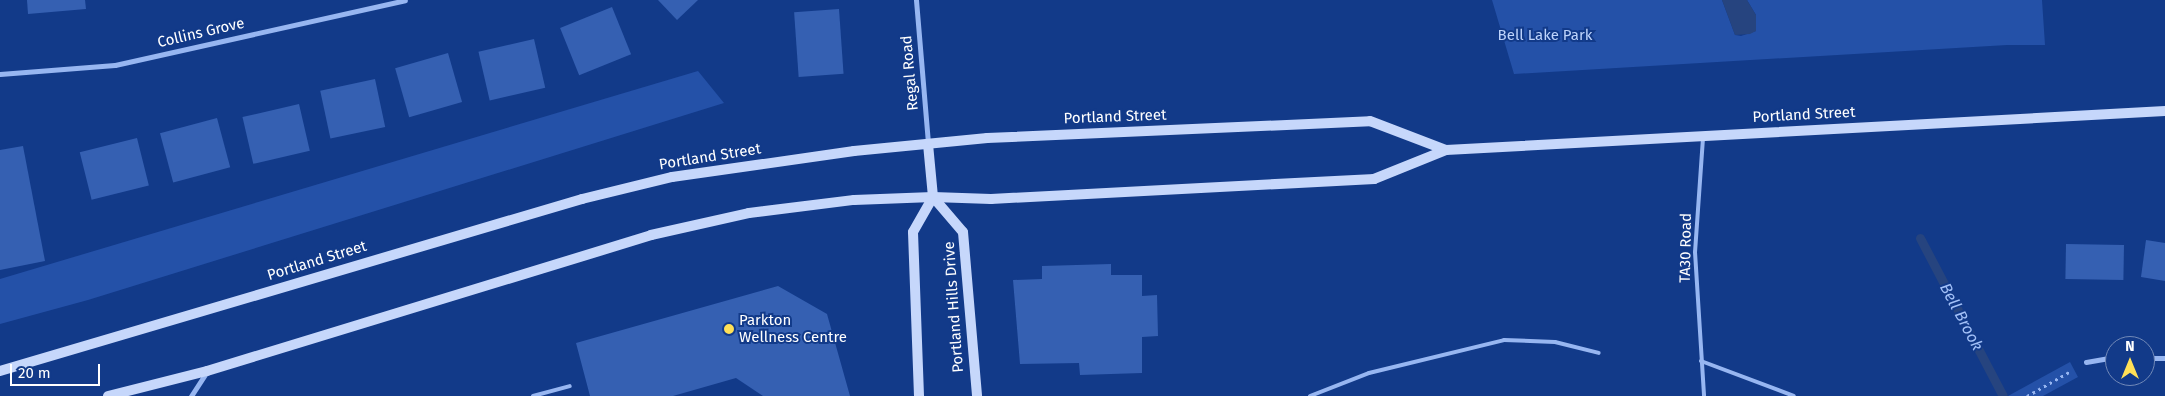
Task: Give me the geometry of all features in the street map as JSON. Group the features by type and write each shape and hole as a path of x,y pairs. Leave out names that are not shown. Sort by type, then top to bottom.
{"main road":[{"name":"Portland Street","path":"108,396 207,371 651,235 749,214 854,200 933,198 991,200 1374,178 1446,150 2165,110"},
{"name":"Portland Street","path":"0,371 573,202 672,176 854,151 987,138 1370,121 1446,150"},
{"path":"920,396 913,232 933,198 928,144"},
{"name":"Portland Hills Drive","path":"933,198 963,232 977,396"}],"street":[{"name":"Collins Grove","path":"0,74 115,65 405,0"},
{"name":"Regal Road","path":"916,0 928,144"},
{"path":"2086,362 2105,359"},
{"path":"191,396 207,371"}],"lane":[{"name":"TA30 Road","path":"1703,136 1694,252 1704,396"},
{"path":"1310,396 1369,373 1504,340 1555,342 1599,353"},
{"path":"1701,361 1794,396"},
{"path":"533,396 570,386"}],"path":[{"path":"2027,396 2086,362"}],"green space":[{"name":"Bell Lake Park","path":"1492,0 1722,0 1735,35 1741,36 1756,31 1756,15 1747,0 2042,0 2045,45 2007,45 1514,74"},
{"path":"698,71 724,103 88,300 0,324 0,279"},
{"path":"2070,362 2078,377 2043,396 2008,396"}],"shaded area":[{"path":"1722,0 1747,0 1756,15 1756,31 1750,34 1735,35"}],"building":[{"path":"27,0 85,0 86,9 28,14"},
{"path":"658,0 698,0 677,20"},
{"path":"612,7 631,54 579,75 560,28"},
{"path":"839,9 844,74 799,77 794,12"},
{"path":"534,39 545,88 490,101 478,52"},
{"path":"448,53 462,102 409,117 395,68"},
{"path":"375,79 385,127 330,139 320,91"},
{"path":"299,104 310,151 253,164 242,117"},
{"path":"217,118 230,167 173,183 160,133"},
{"path":"137,138 149,186 92,200 80,152"},
{"path":"23,146 45,261 0,270 0,150"},
{"path":"2146,240 2165,243 2165,281 2141,277"},
{"path":"2066,244 2124,245 2123,280 2065,279"},
{"path":"1111,264 1111,275 1142,275 1142,296 1157,295 1158,336 1142,337 1142,373 1080,375 1079,363 1020,364 1013,280 1042,279 1042,266"},
{"name":"Parkton Wellness Centre","path":"778,286 827,314 850,396 763,396 736,378 673,396 590,396 576,343"}],"waterway":[{"name":"Bell Brook","path":"1920,238 2003,396"}],"place":[{"name":"Parkton Wellness Centre","path":"729,329"}]}
